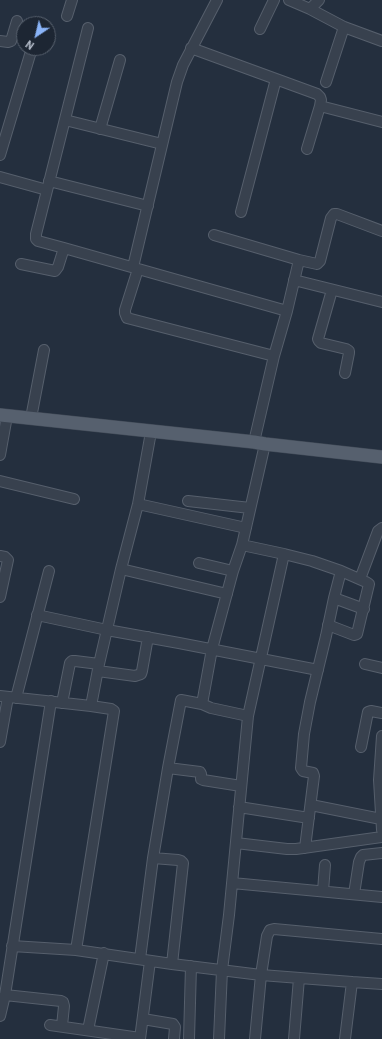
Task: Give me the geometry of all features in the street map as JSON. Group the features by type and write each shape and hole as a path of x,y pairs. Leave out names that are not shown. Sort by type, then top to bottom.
{"main road":[{"path":"3,415 382,457"}],"street":[{"path":"67,16 72,0"},
{"path":"217,0 191,48 177,82 125,310 128,318 274,356"},
{"path":"260,29 274,0"},
{"path":"289,0 344,27 382,41"},
{"path":"310,9 319,0"},
{"path":"0,41 11,41 16,27"},
{"path":"326,82 344,27"},
{"path":"88,28 48,186 36,237 38,240 287,310"},
{"path":"191,48 317,94 321,100 320,106 307,149"},
{"path":"0,155 30,56"},
{"path":"100,129 120,60"},
{"path":"241,212 276,79"},
{"path":"320,106 382,122"},
{"path":"65,120 162,144"},
{"path":"0,177 148,206"},
{"path":"214,235 316,264 319,263 331,218 334,214 382,232"},
{"path":"21,264 56,271 64,248"},
{"path":"202,704 212,649 246,528 274,356 299,260"},
{"path":"294,280 382,302"},
{"path":"332,290 318,339 321,343 349,351 345,373"},
{"path":"32,418 44,350"},
{"path":"0,455 3,415"},
{"path":"91,706 121,569 138,504 151,432"},
{"path":"0,482 74,499"},
{"path":"188,502 250,508"},
{"path":"138,504 246,528"},
{"path":"360,579 378,531 382,528"},
{"path":"242,545 312,561 341,571 369,584 364,609 356,635 328,626"},
{"path":"219,1039 222,970 248,716 284,554"},
{"path":"0,556 7,558 8,563 0,597"},
{"path":"199,563 233,571"},
{"path":"121,569 227,594"},
{"path":"305,848 314,774 313,772 301,770 300,766 307,717 341,571"},
{"path":"0,742 8,697 37,615 49,572"},
{"path":"334,598 364,609"},
{"path":"37,615 107,630 318,670"},
{"path":"62,703 70,663 72,661 75,660 99,668 135,676 141,674 142,671 148,637"},
{"path":"365,664 382,668"},
{"path":"8,697 91,706 111,709 114,712 76,950"},
{"path":"140,959 153,858 181,700 248,716"},
{"path":"0,1016 5,995 51,701"},
{"path":"361,747 368,712 371,711 382,713"},
{"path":"382,736 379,780 382,830"},
{"path":"168,768 200,772 201,779 203,780 241,786"},
{"path":"311,805 381,819"},
{"path":"239,806 309,818"},
{"path":"236,843 287,849 305,848 382,837"},
{"path":"354,894 361,857 364,855 382,853"},
{"path":"153,858 178,860 183,863 172,964"},
{"path":"323,891 325,865"},
{"path":"232,883 382,897"},
{"path":"255,1039 261,974 267,936 270,930 274,929 382,939"},
{"path":"12,946 76,950 222,970 299,978 382,984"},
{"path":"88,1030 104,953"},
{"path":"50,1025 140,1038 150,961"},
{"path":"189,1039 191,966"},
{"path":"294,1039 299,978"},
{"path":"345,1039 352,982"},
{"path":"5,995 61,1002 64,1006 62,1026"},
{"path":"142,1019 173,1024 175,1027 174,1039"}]}
